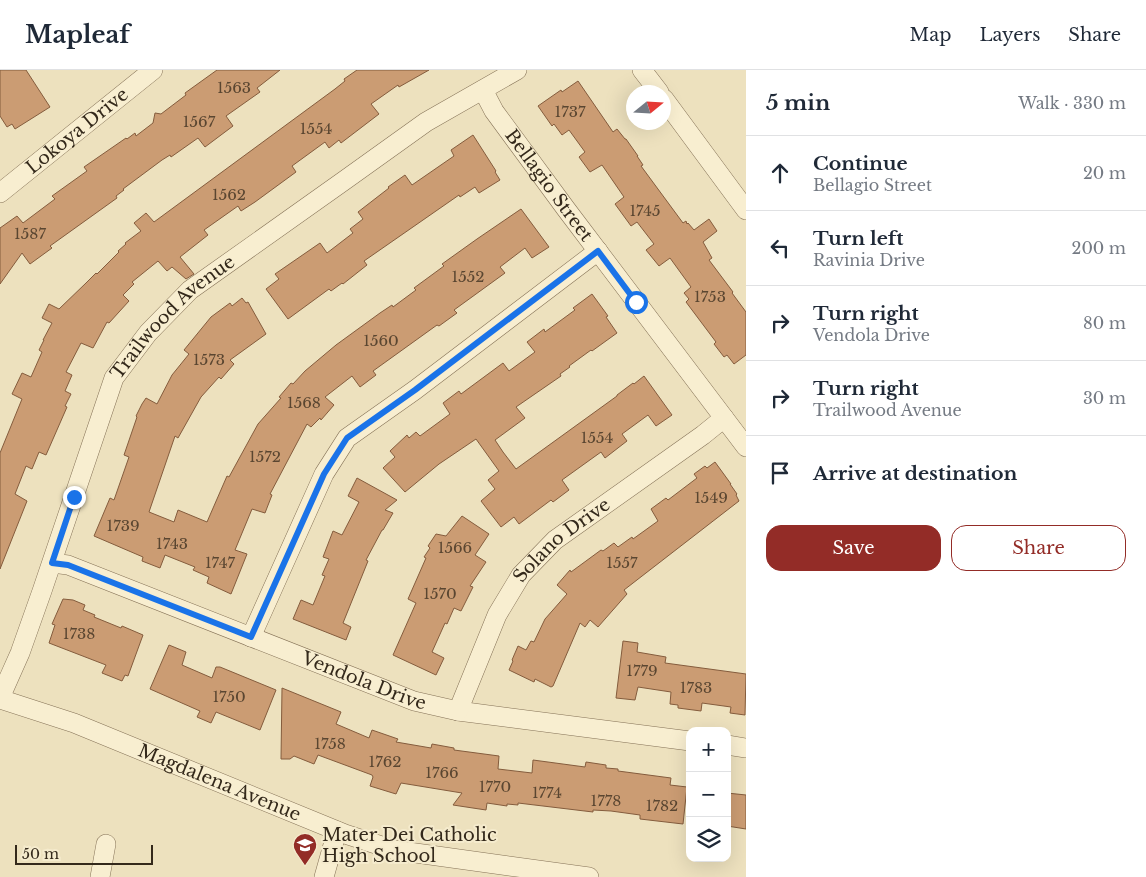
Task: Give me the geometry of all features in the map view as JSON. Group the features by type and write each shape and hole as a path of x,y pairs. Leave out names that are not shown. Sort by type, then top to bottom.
{"street":[{"name":"Lokoya Drive","path":"2,189 153,70"},
{"name":"Trailwood Avenue","path":"0,699 20,653 52,563 114,378 148,333 190,290 426,122 517,70"},
{"path":"642,70 654,85"},
{"name":"Bellagio Street","path":"483,90 494,111 746,447"},
{"path":"671,108 746,210"},
{"path":"251,637 324,474 347,438 415,390 598,251"},
{"name":"Solano Drive","path":"458,710 497,615 521,575 554,540 703,435 724,418"},
{"name":"Vendola Drive","path":"52,563 68,565 414,701 458,710 686,740"},
{"name":"Magdalena Avenue","path":"0,699 74,723 337,831 394,850 589,877"},
{"path":"731,746 746,748"},
{"path":"324,877 337,831"},
{"path":"100,877 106,844"}],"building":[{"path":"0,70 26,70 50,107 15,129 12,124 7,127 0,116"},
{"path":"217,70 280,70 257,88 260,92 226,116 233,126 205,147 198,138 171,157 170,155 162,160 123,189 116,196 117,198 50,246 52,248 30,264 22,253 0,284 0,228 17,216 23,223 55,199 52,196 87,171 84,167 126,138 135,133 136,136 153,123 155,113 161,114 186,95 185,93"},
{"path":"357,70 429,70 399,87 398,85 371,104 379,114 341,143 339,140 329,148 325,142 292,166 296,172 255,202 241,211 238,206 204,230 208,235 180,257 194,274 186,279 172,267 167,271 158,261 132,282 134,284 123,295 129,301 109,323 107,322 93,348 81,343 66,372 72,375 65,391 71,394 65,406 67,407 46,455 39,452 32,469 26,466 15,494 27,501 0,569 0,453 22,399 12,394 22,373 31,377 42,352 39,350 52,323 42,318 49,304 59,309 97,274 119,252 125,243 141,231 134,223 146,213 154,222 335,89 345,81 344,79"},
{"path":"578,81 613,132 617,129 626,139 643,165 641,166 683,223 686,221 694,230 709,219 717,231 703,242 712,258 709,260 746,312 746,355 734,364 727,355 724,357 714,344 716,342 686,302 689,299 684,293 691,287 670,258 659,266 646,250 654,244 637,222 631,226 615,204 624,197 602,165 590,172 579,157 585,152 569,130 562,135 554,124 552,126 538,106"},
{"path":"473,135 500,180 479,193 475,187 460,197 459,195 364,261 367,265 343,284 331,291 329,289 288,319 266,289 279,279 275,274 320,243 327,253 353,233 350,229 363,219 358,212 388,187 405,175 412,185 454,156 451,150"},
{"path":"521,209 549,247 532,258 525,248 500,267 505,273 454,310 457,313 373,371 376,375 360,387 352,376 325,397 334,405 321,420 320,418 311,427 307,424 270,494 272,495 265,513 252,509 235,550 247,554 231,594 207,583 209,577 193,570 195,567 165,555 160,568 142,561 143,557 94,536 110,498 114,500 129,457 124,455 136,416 142,404 146,398 157,404 172,375 189,354 184,350 211,317 230,303 232,306 242,298 246,303 248,302 266,334 230,360 234,364 201,397 178,438 175,436 149,512 174,522 178,510 207,522 227,476 229,477 258,424 281,398 279,397 291,383 293,384 305,371 336,345 416,290 414,288 444,266 442,264"},
{"path":"592,294 608,316 606,317 617,333 569,366 560,374 561,376 516,407 525,418 495,440 516,469 644,376 672,415 656,426 648,415 622,434 627,441 605,458 601,452 562,480 569,490 553,502 551,500 519,524 514,517 501,527 481,501 495,489 488,480 499,471 476,439 439,464 405,492 383,468 395,457 390,451 407,435 409,438 416,432 420,436 450,414 443,403 459,391 461,394 503,363 509,371 535,352 527,342 544,329 545,332 575,310 573,308"},
{"path":"715,462 731,484 739,501 624,590 627,594 598,627 590,620 585,627 580,623 553,686 551,687 535,679 534,682 509,670 518,646 526,650 531,641 534,642 545,619 567,594 557,585 570,570 571,572 614,543 618,547 632,537 633,539 658,521 651,509 666,498 668,500 697,478 694,474"},
{"path":"357,478 397,500 385,510 393,513 366,560 368,561 343,623 351,627 346,640 293,619 301,600 313,605 325,576 322,575 329,559 323,557 333,531 342,535 359,502 348,496"},
{"path":"462,516 489,534 475,555 486,562 470,586 473,587 461,611 454,608 447,624 445,623 432,652 444,658 436,675 393,655 416,603 408,599 426,558 424,557 430,548 428,546 436,534 446,536"},
{"path":"63,599 73,600 85,605 83,610 95,615 94,617 143,635 128,676 125,675 122,681 102,673 106,665 49,643 55,625 52,624"},
{"path":"623,641 638,643 637,652 666,657 665,663 746,674 745,715 730,713 731,707 702,703 701,711 678,708 678,705 670,704 671,692 638,687 635,700 616,698"},
{"path":"169,645 186,652 182,665 212,678 216,667 220,667 276,690 260,730 216,712 211,723 197,717 200,711 150,689"},
{"path":"282,688 341,712 336,724 369,738 372,730 398,739 396,742 431,748 432,744 454,748 454,750 499,756 498,769 532,773 533,760 585,767 586,762 606,765 606,768 618,769 618,771 671,778 670,785 686,787 683,824 640,819 640,815 611,811 593,810 593,812 518,803 518,805 507,804 507,806 487,803 486,810 453,805 462,793 401,783 396,794 370,786 372,775 318,755 314,764 294,756 290,759 281,759"},
{"path":"731,793 746,795 746,829 731,827"}],"place":[{"name":"Mater Dei Catholic High School","path":"305,866"}],"route":[{"path":"74,497 52,563 68,565 251,637 324,474 347,438 415,390 598,251 636,302"}]}
